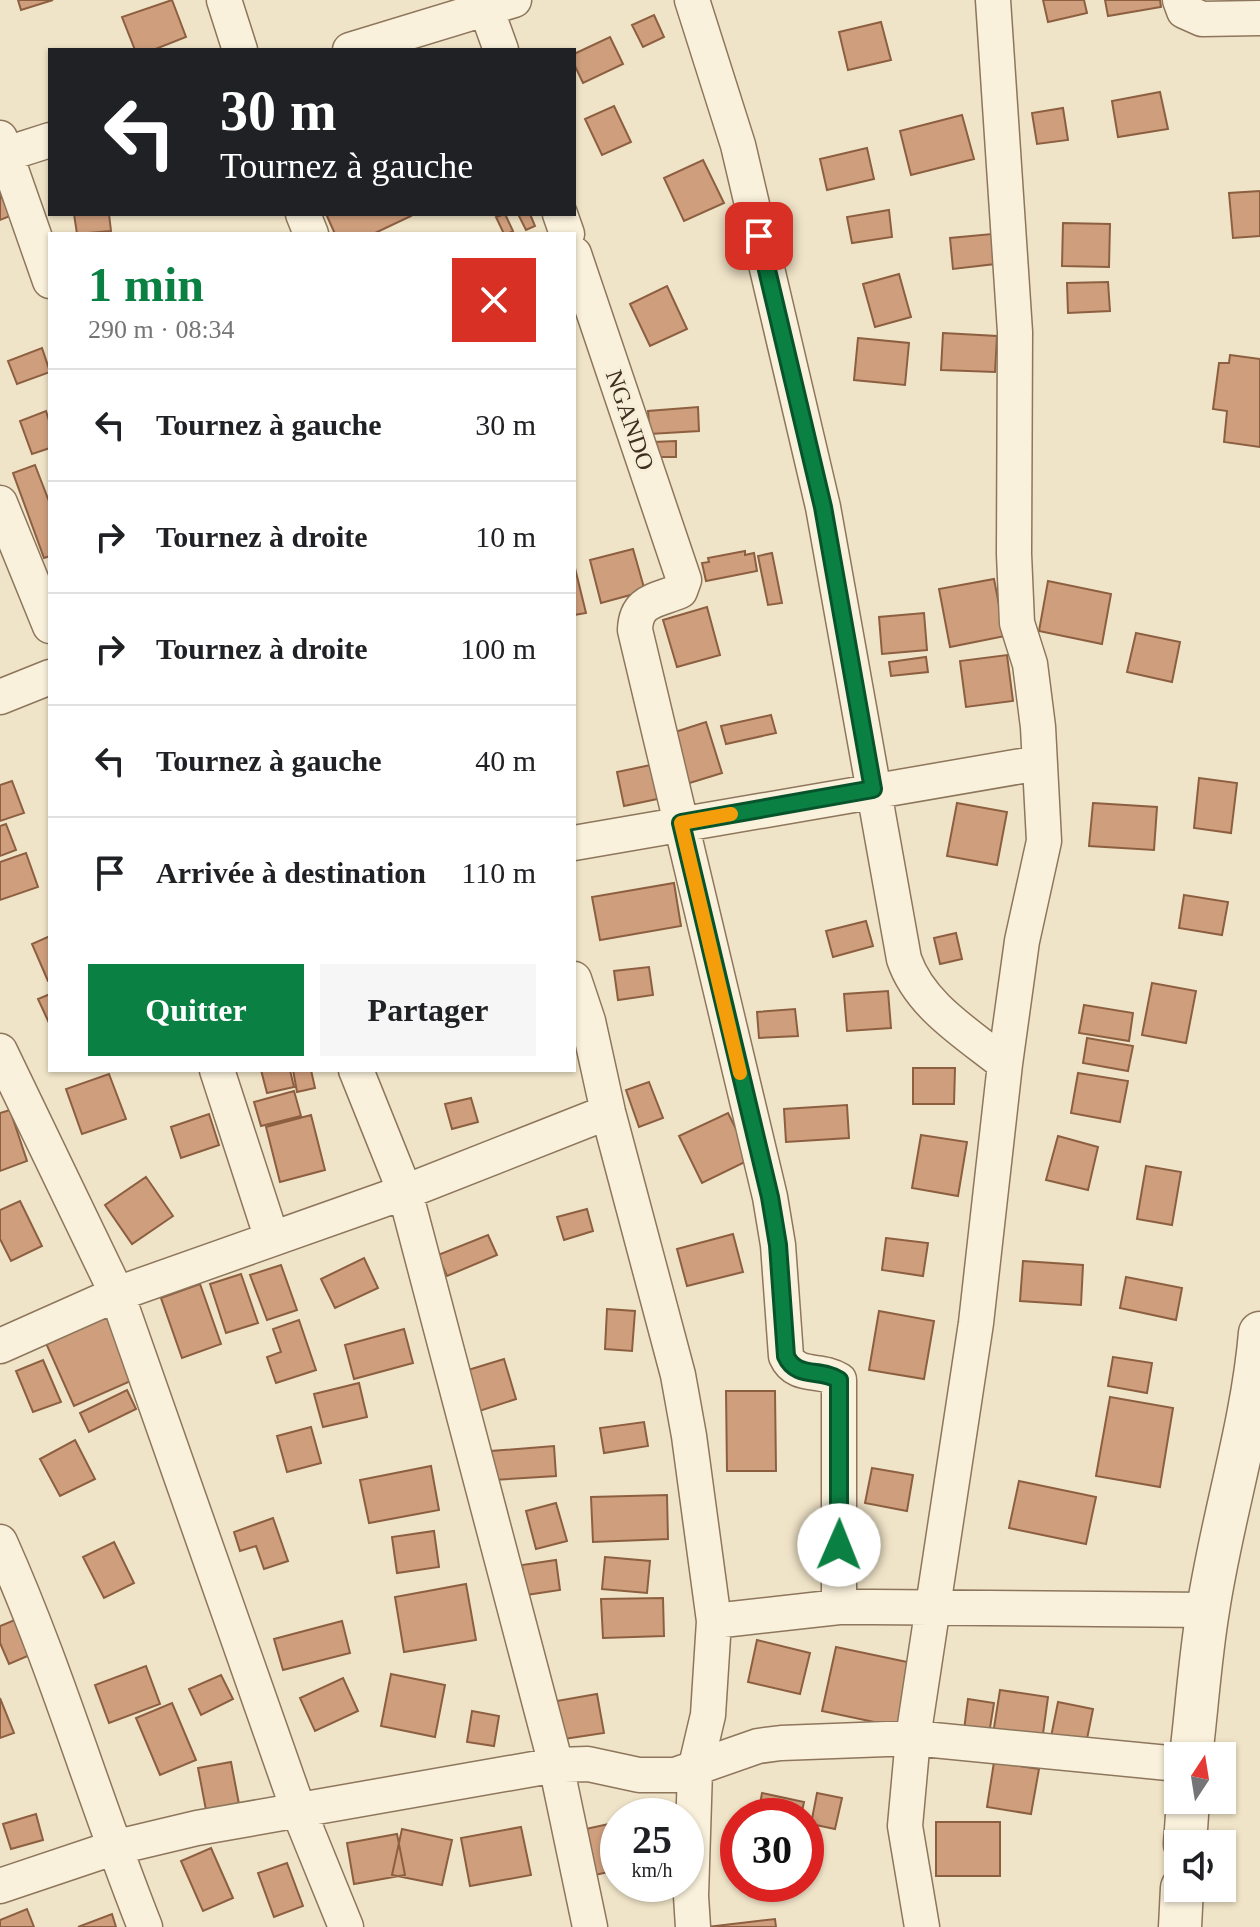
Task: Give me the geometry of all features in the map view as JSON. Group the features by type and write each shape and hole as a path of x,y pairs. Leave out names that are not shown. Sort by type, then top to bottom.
{"street":[{"path":"224,0 239,48"},
{"path":"692,0 738,145 823,507 909,975 930,1002 1005,1064"},
{"path":"922,1927 905,1826 913,1738 976,1323 1022,941 1044,841 1038,727 1030,664 1017,623 1014,554 1015,332 993,0"},
{"path":"1180,0 1184,11 1202,19 1260,18"},
{"path":"356,48 494,3 501,48"},
{"path":"48,140 2,149 48,276"},
{"name":"NGANDO","path":"576,260 684,580 680,591 641,606 635,617 635,630 681,823"},
{"path":"0,503 48,621"},
{"path":"0,697 48,678"},
{"path":"576,843 873,789 1039,763"},
{"path":"681,823 770,1197 778,1245 786,1356 790,1366 798,1371 831,1374 839,1380 839,1607"},
{"path":"576,985 588,1021 608,1112 678,1375 714,1621 708,1715 695,1770 693,1927"},
{"path":"0,1051 117,1294 298,1809 346,1927"},
{"path":"218,1072 272,1239"},
{"path":"357,1072 405,1192 556,1765 590,1927"},
{"path":"0,1346 117,1294 405,1192 608,1112"},
{"path":"1193,1742 1208,1610 1253,1397 1260,1333"},
{"path":"0,1542 36,1623 113,1848 145,1927"},
{"path":"714,1621 839,1607 1208,1610"},
{"path":"0,1886 113,1848 298,1809 556,1765 588,1764 639,1775 675,1775 695,1770 743,1749 770,1744 913,1738 1164,1763"},
{"path":"1180,1927 1181,1902"}],"building":[{"path":"18,0 53,0 21,10"},
{"path":"172,0 186,37 158,48 134,48 122,17"},
{"path":"1043,0 1084,0 1087,13 1048,22"},
{"path":"1105,0 1160,0 1161,7 1108,16"},
{"path":"654,15 664,37 643,47 632,25"},
{"path":"881,22 891,60 848,70 839,32"},
{"path":"610,37 623,64 583,83 576,68 576,53"},
{"path":"1160,92 1168,129 1118,137 1112,101"},
{"path":"614,106 631,142 602,155 585,119"},
{"path":"1063,108 1068,140 1037,144 1032,113"},
{"path":"962,115 974,159 911,175 900,131"},
{"path":"867,148 874,179 827,190 820,159"},
{"path":"703,160 724,203 684,221 664,178"},
{"path":"1260,191 1260,236 1233,238 1229,193"},
{"path":"0,193 10,216 0,220"},
{"path":"889,210 892,237 852,243 847,217"},
{"path":"74,216 109,216 111,231 77,232"},
{"path":"327,216 411,216 377,232 334,232"},
{"path":"506,216 513,231 503,232 496,217"},
{"path":"519,216 531,216 535,226 526,230"},
{"path":"1063,223 1110,224 1109,267 1062,266"},
{"path":"992,234 995,264 953,269 950,238"},
{"path":"899,274 911,317 875,327 863,284"},
{"path":"1108,282 1110,311 1068,313 1067,283"},
{"path":"667,286 687,329 650,346 630,304"},
{"path":"943,333 997,336 995,372 941,370"},
{"path":"858,338 909,343 905,385 854,380"},
{"path":"42,348 48,373 17,384 8,361"},
{"path":"1230,355 1260,359 1260,447 1224,442 1227,411 1213,409 1219,363 1229,363"},
{"path":"698,407 699,431 650,434 648,411"},
{"path":"46,411 48,449 32,454 20,421"},
{"path":"676,441 676,457 653,457 653,442"},
{"path":"35,465 48,499 48,557 44,558 13,473"},
{"path":"633,549 645,591 601,603 590,560"},
{"path":"745,551 745,555 754,553 757,571 706,581 702,563 709,562 708,558"},
{"path":"772,553 782,603 768,605 758,556"},
{"path":"576,572 586,613 576,615"},
{"path":"994,579 1005,636 950,647 939,589"},
{"path":"1048,581 1111,594 1102,644 1039,631"},
{"path":"707,607 720,655 677,667 663,620"},
{"path":"924,613 927,650 882,654 879,617"},
{"path":"1136,633 1180,642 1172,682 1127,672"},
{"path":"1007,655 1013,701 966,707 960,661"},
{"path":"926,657 928,672 891,676 889,662"},
{"path":"771,715 776,733 726,744 721,726"},
{"path":"706,722 722,773 683,785 666,735"},
{"path":"660,763 667,797 624,806 617,772"},
{"path":"1199,778 1237,783 1231,833 1194,828"},
{"path":"12,781 24,813 0,821 0,785"},
{"path":"957,803 1007,812 997,865 947,856"},
{"path":"1093,803 1157,807 1154,850 1089,846"},
{"path":"6,824 16,850 0,856 0,826"},
{"path":"26,853 38,887 0,900 0,862"},
{"path":"674,883 681,926 600,940 592,897"},
{"path":"1184,895 1228,902 1222,935 1179,928"},
{"path":"866,921 873,946 833,957 826,931"},
{"path":"956,933 962,959 940,964 934,938"},
{"path":"48,937 48,981 32,944"},
{"path":"649,967 653,995 618,1000 614,971"},
{"path":"1152,983 1196,991 1186,1043 1142,1035"},
{"path":"888,991 891,1028 847,1031 844,994"},
{"path":"48,995 48,1021 38,999"},
{"path":"1084,1005 1133,1013 1129,1041 1079,1033"},
{"path":"795,1009 798,1036 759,1038 757,1012"},
{"path":"1087,1038 1133,1046 1128,1071 1083,1063"},
{"path":"913,1068 955,1068 954,1104 913,1104"},
{"path":"262,1072 290,1072 294,1087 267,1093"},
{"path":"293,1072 311,1072 315,1088 297,1092"},
{"path":"1078,1073 1128,1081 1120,1122 1071,1113"},
{"path":"109,1074 126,1119 82,1134 66,1089"},
{"path":"649,1082 663,1118 639,1127 626,1090"},
{"path":"294,1091 301,1116 261,1126 254,1102"},
{"path":"471,1098 478,1122 452,1129 445,1104"},
{"path":"847,1105 849,1138 786,1142 784,1109"},
{"path":"10,1110 27,1161 0,1171 0,1113"},
{"path":"728,1113 751,1159 702,1183 679,1136"},
{"path":"209,1114 219,1145 181,1158 171,1127"},
{"path":"311,1115 325,1170 280,1182 266,1127"},
{"path":"921,1135 967,1142 958,1196 912,1188"},
{"path":"1058,1136 1098,1147 1088,1190 1046,1180"},
{"path":"1146,1166 1181,1172 1172,1225 1137,1219"},
{"path":"146,1177 173,1216 132,1244 105,1205"},
{"path":"20,1201 42,1246 11,1261 0,1239 0,1210"},
{"path":"587,1209 593,1231 564,1240 557,1217"},
{"path":"733,1234 743,1272 687,1286 677,1249"},
{"path":"488,1235 497,1255 447,1276 438,1255"},
{"path":"886,1238 928,1243 923,1276 882,1270"},
{"path":"364,1258 378,1288 335,1308 321,1279"},
{"path":"1023,1261 1083,1265 1081,1305 1020,1301"},
{"path":"281,1265 297,1310 267,1320 250,1275"},
{"path":"241,1274 258,1323 226,1333 210,1284"},
{"path":"1126,1277 1182,1288 1176,1320 1120,1308"},
{"path":"200,1284 221,1344 182,1358 161,1298"},
{"path":"607,1309 635,1311 632,1351 605,1349"},
{"path":"113,1311 142,1376 74,1406 45,1341"},
{"path":"879,1311 934,1321 924,1379 869,1370"},
{"path":"299,1320 316,1370 276,1383 267,1357 281,1352 273,1329"},
{"path":"404,1329 413,1363 354,1379 345,1345"},
{"path":"1113,1357 1152,1363 1147,1393 1108,1386"},
{"path":"504,1359 516,1399 467,1415 455,1374"},
{"path":"43,1360 61,1402 33,1412 16,1371"},
{"path":"359,1383 367,1417 323,1427 314,1394"},
{"path":"127,1390 136,1409 89,1432 80,1413"},
{"path":"726,1391 775,1391 776,1471 727,1471"},
{"path":"1110,1397 1173,1408 1160,1487 1096,1476"},
{"path":"644,1422 648,1446 604,1453 600,1428"},
{"path":"311,1427 321,1463 287,1472 277,1436"},
{"path":"75,1440 95,1479 60,1496 40,1459"},
{"path":"554,1446 556,1476 493,1480 491,1451"},
{"path":"431,1466 439,1510 369,1523 360,1480"},
{"path":"872,1468 913,1475 907,1511 865,1503"},
{"path":"1019,1481 1096,1497 1086,1544 1009,1528"},
{"path":"667,1495 668,1539 593,1542 591,1497"},
{"path":"556,1503 567,1541 536,1549 526,1511"},
{"path":"273,1518 288,1561 264,1569 256,1546 240,1551 234,1532"},
{"path":"434,1531 439,1567 397,1573 392,1537"},
{"path":"114,1542 134,1583 104,1598 83,1557"},
{"path":"605,1557 650,1561 647,1593 602,1589"},
{"path":"556,1560 560,1590 526,1595 522,1565"},
{"path":"466,1584 476,1640 404,1652 395,1597"},
{"path":"663,1598 664,1636 603,1638 601,1599"},
{"path":"22,1617 37,1652 9,1664 0,1643 0,1626"},
{"path":"342,1621 350,1653 283,1670 274,1639"},
{"path":"757,1640 810,1653 800,1694 748,1682"},
{"path":"836,1647 912,1663 898,1727 822,1711"},
{"path":"146,1666 160,1704 109,1723 95,1685"},
{"path":"391,1674 445,1685 435,1737 381,1726"},
{"path":"221,1675 233,1699 201,1715 189,1689"},
{"path":"343,1678 358,1711 315,1731 300,1698"},
{"path":"1000,1690 1048,1697 1042,1741 993,1734"},
{"path":"597,1694 604,1733 557,1740 551,1702"},
{"path":"0,1698 14,1733 0,1738"},
{"path":"968,1699 994,1703 989,1734 964,1730"},
{"path":"1058,1702 1093,1709 1085,1749 1050,1742"},
{"path":"172,1703 196,1760 160,1775 136,1718"},
{"path":"472,1711 499,1716 494,1746 467,1742"},
{"path":"231,1762 239,1804 206,1810 198,1768"},
{"path":"994,1762 1039,1769 1031,1814 987,1807"},
{"path":"762,1793 785,1798 761,1798"},
{"path":"817,1793 842,1798 835,1829 824,1827 824,1798 816,1798"},
{"path":"36,1814 43,1840 11,1849 3,1824"},
{"path":"936,1822 1000,1822 1000,1876 936,1876"},
{"path":"600,1826 600,1874 590,1876 581,1830"},
{"path":"521,1827 531,1875 470,1886 461,1838"},
{"path":"402,1829 452,1840 442,1885 392,1875"},
{"path":"397,1834 405,1875 354,1884 347,1843"},
{"path":"211,1848 233,1898 203,1911 181,1861"},
{"path":"287,1863 303,1906 274,1917 258,1873"},
{"path":"27,1909 34,1927 0,1927 0,1920"},
{"path":"112,1914 116,1927 78,1927"},
{"path":"775,1919 776,1927 707,1927"}],"slow traffic":[{"path":"731,814 681,823 740,1073"}],"route":[{"path":"759,236 823,507 873,789 681,823 770,1197 778,1245 786,1356 790,1366 798,1371 831,1374 839,1380 839,1545"}]}
